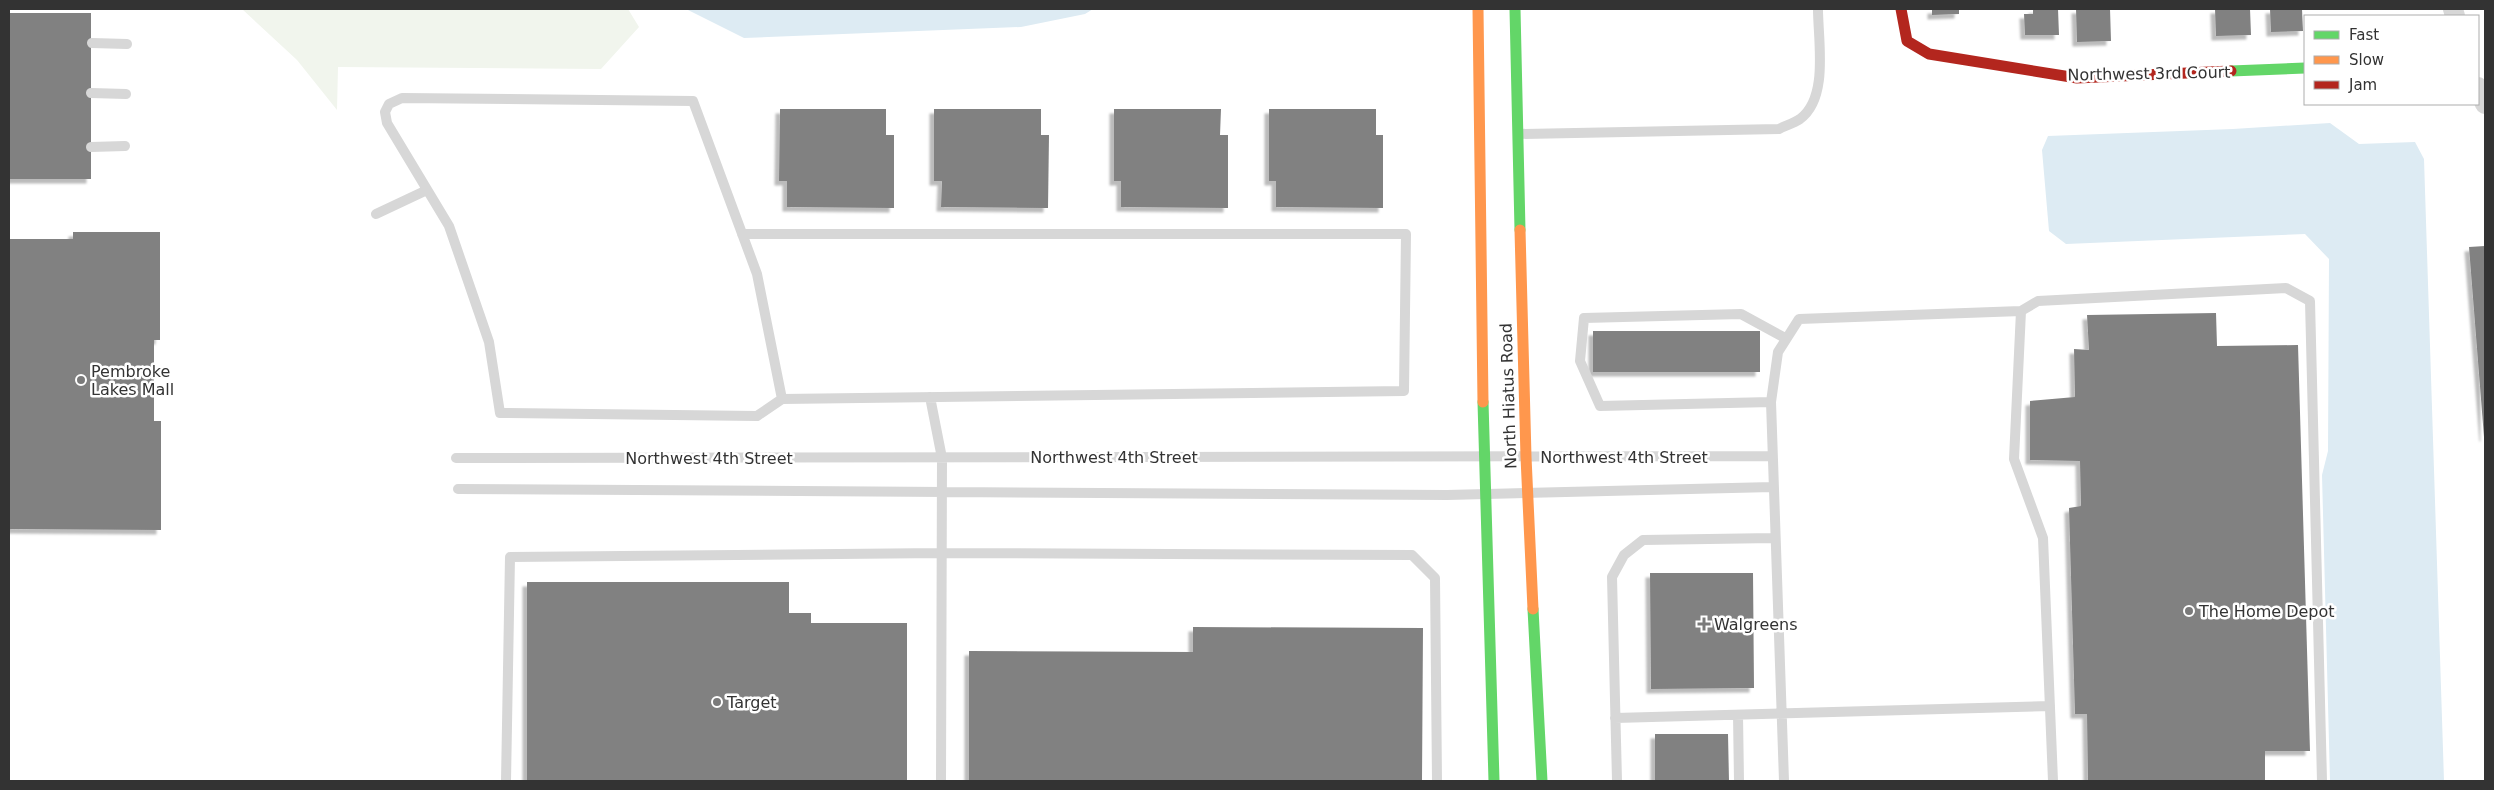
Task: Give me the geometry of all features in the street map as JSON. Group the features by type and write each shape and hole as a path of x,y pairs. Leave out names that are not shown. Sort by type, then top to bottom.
{"main road":[{"name":"North Hiatus Road","path":"1478,9 1484,494 1494,781"},
{"name":"North Hiatus Road","path":"1515,9 1526,457 1542,781"},
{"name":"Northwest 3rd Court","path":"1900,9 1907,42 1929,54 2077,78 2304,68"}],"street":[{"path":"2479,89 2485,104"}],"lane":[{"path":"1518,134 1779,129 1800,118 1813,103 1819,87 1818,9"},
{"path":"92,43 127,44"},
{"path":"92,93 126,94"},
{"path":"742,234 1406,234 1404,391 782,399 757,416 500,412 489,342 448,226 387,123 385,112 389,104 402,98 693,102 742,234 757,274 782,399"},
{"path":"92,147 125,146"},
{"path":"376,214 427,190"},
{"path":"1784,781 1780,714 1771,402 1778,352 1799,319 2021,311 2038,301 2286,288 2310,302 2322,781"},
{"path":"2021,311 2014,459 2043,538 2052,781"},
{"path":"1771,402 1600,406 1580,361 1584,318 1741,314 1786,338"},
{"path":"930,398 942,458 941,781"},
{"name":"Northwest 4th Street","path":"456,458 1772,456"},
{"name":"Northwest 4th Street","path":"458,489 1484,494 1773,487"},
{"path":"1617,781 1612,577 1624,555 1643,540 1774,538"},
{"path":"506,781 510,557 941,554 1412,555 1435,578 1437,781"},
{"path":"1615,718 2050,706"},
{"path":"1738,715 1739,781"}],"shaded area":[{"path":"242,9 628,9 639,27 601,69 338,67 337,110 297,60"},
{"path":"686,9 1093,9 1085,14 1021,27 744,38"},
{"path":"2330,123 2359,144 2415,142 2424,159 2444,781 2330,781 2322,475 2328,451 2329,259 2305,234 2066,244 2049,231 2042,150 2048,136 2233,129"}],"building":[{"path":"1932,9 1959,9 1959,14 1932,15"},
{"path":"2033,9 2058,9 2059,35 2025,35 2024,14 2033,14"},
{"path":"2076,9 2110,9 2111,41 2077,42"},
{"path":"2215,9 2250,9 2251,35 2216,36"},
{"path":"2270,9 2302,9 2303,31 2271,32"},
{"path":"9,13 91,13 91,179 9,179"},
{"path":"780,109 886,109 886,135 894,135 894,208 787,207 787,181 779,181"},
{"path":"934,109 1041,109 1041,135 1049,135 1048,208 941,207 942,181 934,181"},
{"path":"1114,109 1221,109 1220,135 1228,135 1228,208 1121,207 1121,181 1114,181"},
{"path":"1269,109 1376,109 1376,135 1383,135 1383,208 1276,207 1276,181 1269,181"},
{"name":"Pembroke Lakes Mall","path":"73,232 160,232 160,340 154,340 154,421 161,421 161,530 9,529 9,239 73,239"},
{"path":"2485,246 2485,437 2484,437 2469,247"},
{"name":"The Home Depot","path":"2216,313 2217,346 2298,345 2310,751 2265,751 2265,781 2088,781 2087,714 2075,714 2069,508 2081,506 2080,461 2030,460 2030,401 2075,397 2074,349 2089,350 2087,315"},
{"path":"1593,331 1760,331 1760,372 1593,372"},
{"name":"Walgreens","path":"1650,573 1753,573 1754,688 1651,689"},
{"name":"Target","path":"527,582 789,582 789,613 811,613 811,623 907,623 907,781 527,781"},
{"path":"1193,627 1423,628 1422,781 969,781 969,651 1193,652"},
{"path":"1655,734 1728,734 1729,781 1655,781"}],"traffic: fast":[{"path":"1515,9 1520,230"},
{"path":"2231,71 2304,68"},
{"path":"1483,402 1494,781"},
{"path":"1533,609 1542,781"}],"traffic: slow":[{"path":"1478,9 1483,402"},
{"path":"1520,230 1526,457 1533,609"}],"traffic: jam":[{"path":"1901,9 1907,41 1929,54 2077,78 2231,71"}],"place":[{"name":"Pembroke Lakes Mall","path":"81,380"},
{"name":"The Home Depot","path":"2189,611"},
{"name":"Walgreens","path":"1704,624"},
{"name":"Target","path":"717,702"}]}
